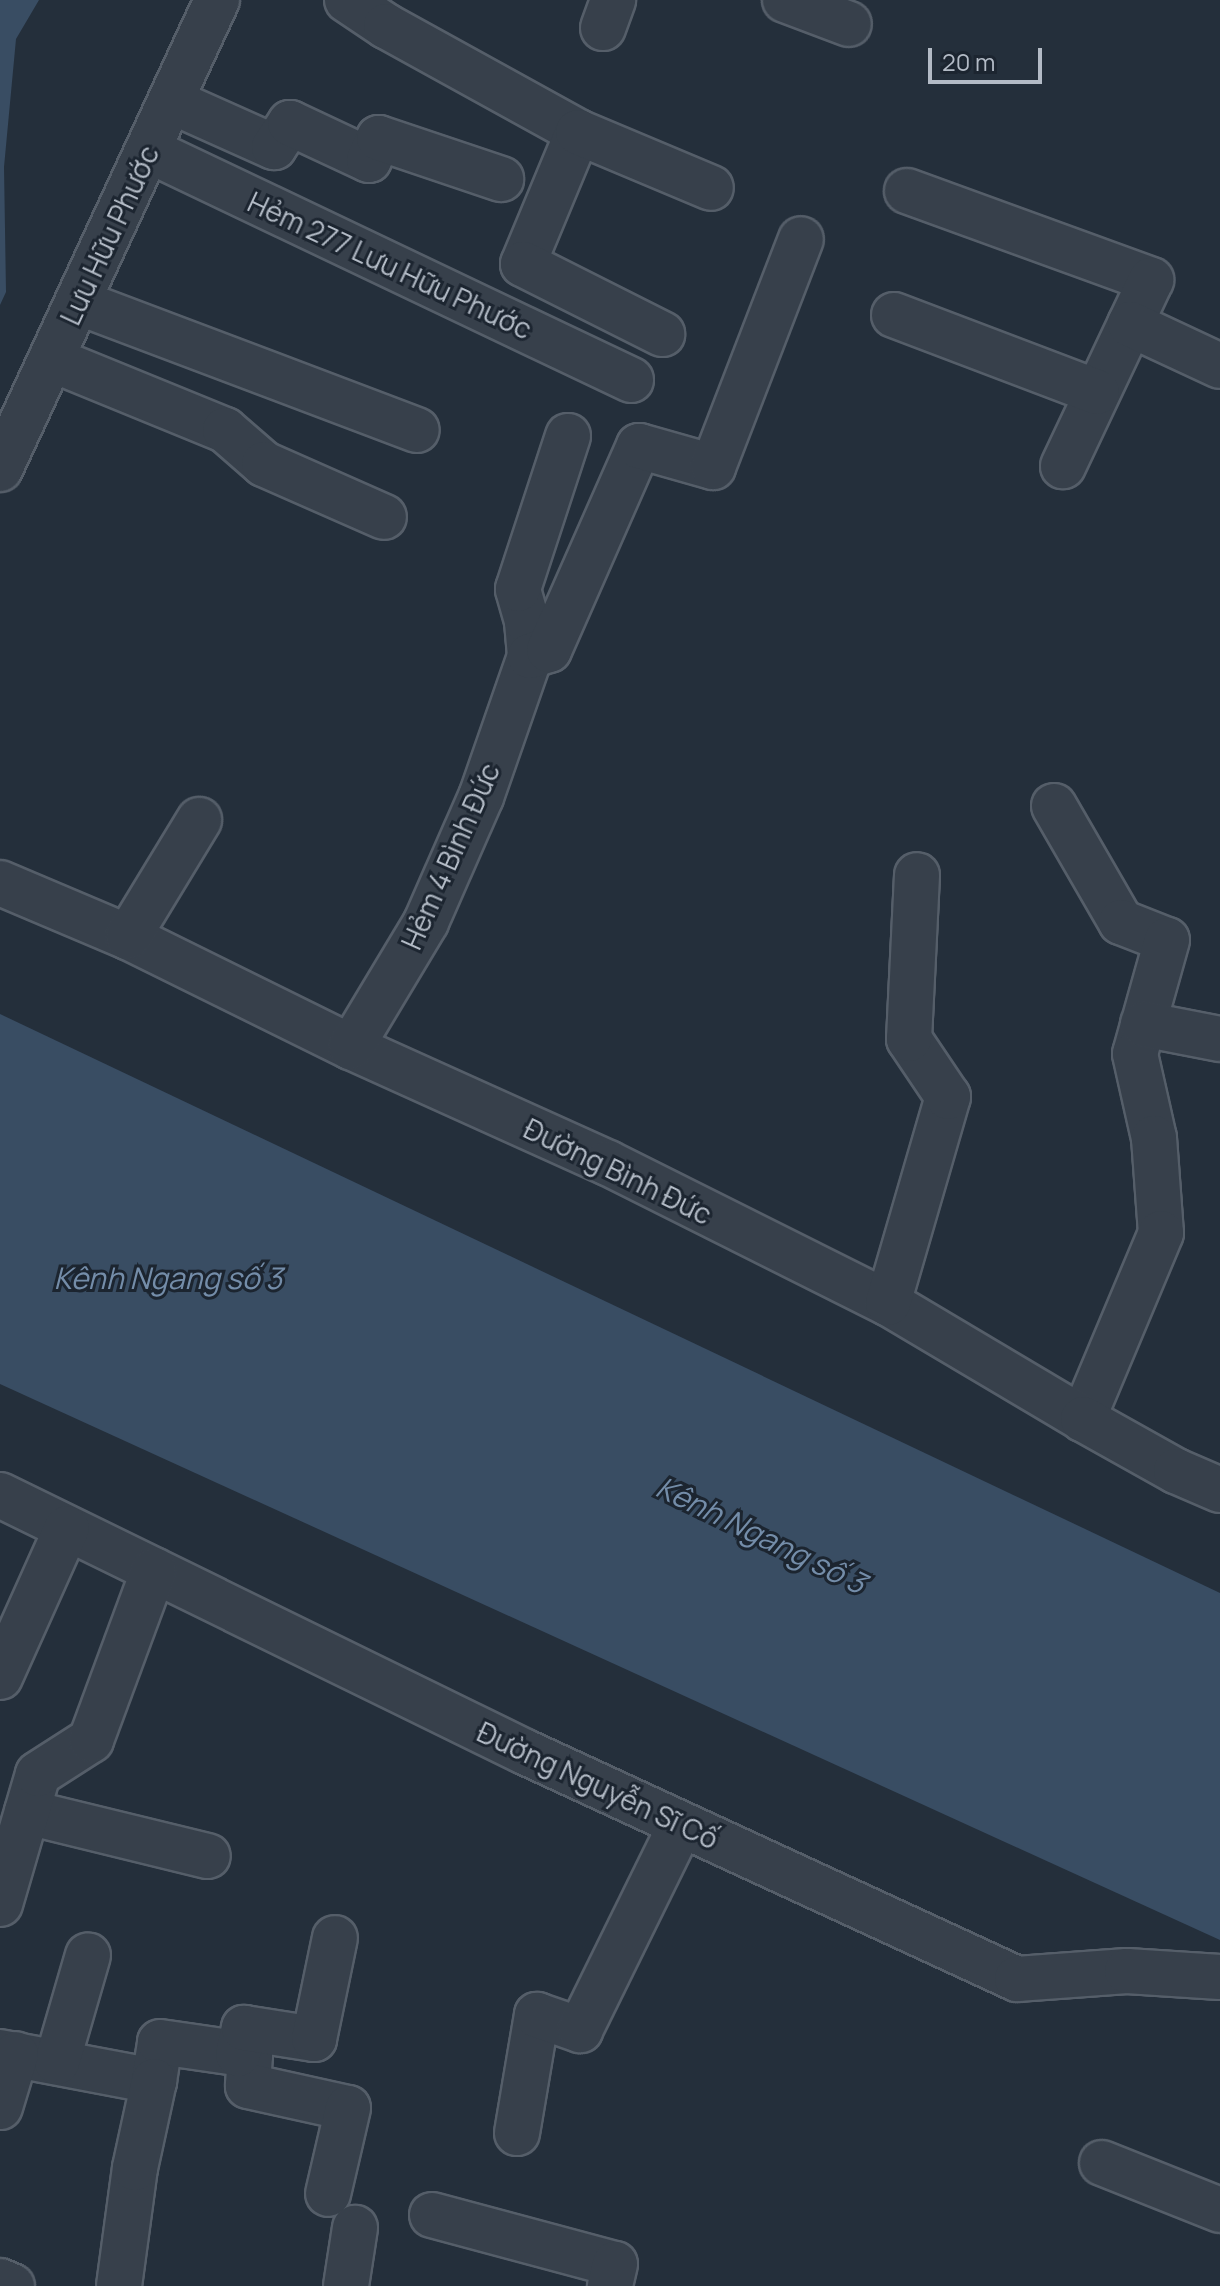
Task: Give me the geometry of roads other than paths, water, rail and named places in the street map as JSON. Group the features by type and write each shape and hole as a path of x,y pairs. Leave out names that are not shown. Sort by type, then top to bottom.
{"street":[{"name":"Lưu Hữu Phước","path":"0,469 217,0"},
{"path":"347,0 386,26 578,132 711,188"},
{"path":"785,0 849,24"},
{"path":"171,101 274,147 290,123 369,160 379,138 501,179"},
{"path":"578,132 523,264 662,334"},
{"name":"Hẻm 277 Lưu Hữu Phước","path":"148,150 631,380"},
{"path":"907,191 1151,280 1063,466"},
{"name":"Hẻm 4 Bình Đức","path":"530,656 549,650 639,446 713,467 801,239"},
{"path":"78,302 417,430"},
{"path":"894,315 1097,392"},
{"path":"1130,324 1220,366"},
{"path":"51,359 225,430 264,464 384,517"},
{"name":"Hẻm 4 Bình Đức","path":"351,1047 426,922 481,797 530,656 527,621 518,589 568,436"},
{"path":"1054,806 1121,922 1167,940 1135,1054 1154,1138 1161,1233 1083,1419"},
{"path":"128,937 199,820"},
{"path":"888,1303 948,1097 909,1039 917,875"},
{"name":"Đường Bình Đức","path":"0,883 128,937 351,1047 608,1163 888,1303 1083,1419 1220,1490"},
{"path":"1143,1024 1220,1039"},
{"name":"Đường Nguyễn Sĩ Cố","path":"0,1495 681,1825 1017,1979 1127,1971 1220,1977"},
{"path":"0,1677 67,1528"},
{"path":"0,1904 38,1774 91,1740 154,1570"},
{"path":"27,1812 208,1856"},
{"path":"517,2133 537,2015 580,2030 681,1825"},
{"path":"238,2054 244,2028 314,2039 335,1938"},
{"path":"0,2107 24,2056 88,1955"},
{"path":"119,2286 135,2168 160,2042 250,2055 248,2086 348,2108 328,2194"},
{"path":"24,2056 154,2081"},
{"path":"1102,2163 1220,2210"},
{"path":"432,2215 615,2264 610,2286"},
{"path":"346,2286 355,2228"},
{"path":"0,2281 12,2286"}],"water":[{"path":"0,0 39,0 16,39 4,167 6,292 0,305"},
{"name":"Kênh Ngang số 3","path":"0,1014 1220,1593 1220,1940 0,1384"}]}
